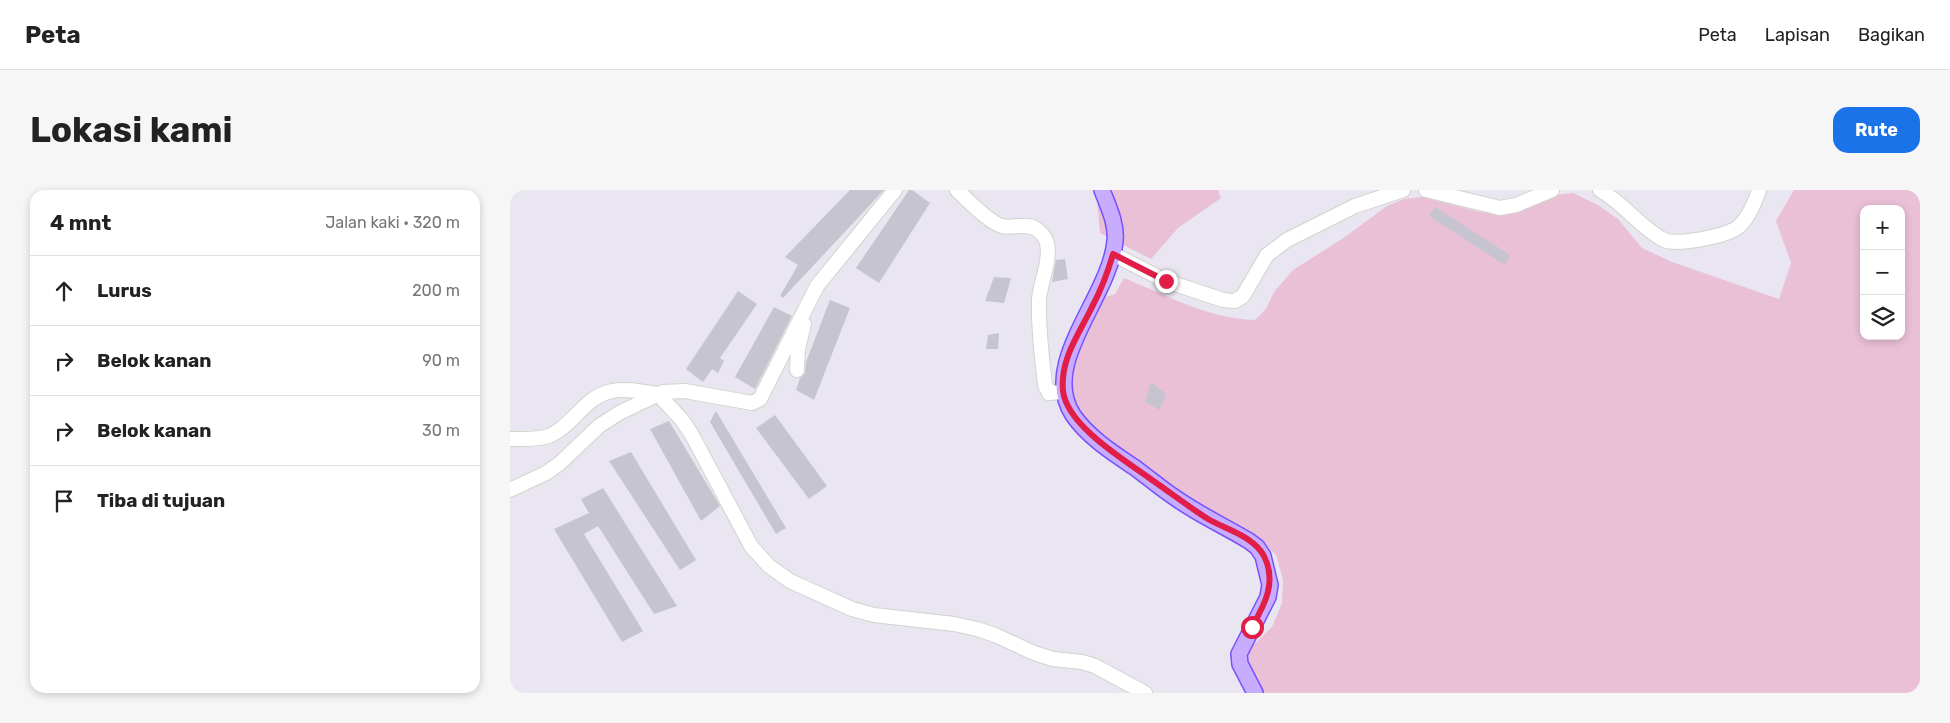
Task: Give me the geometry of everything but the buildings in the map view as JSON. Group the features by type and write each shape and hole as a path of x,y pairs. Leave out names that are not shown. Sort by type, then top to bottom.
{"main road":[{"path":"1102,190 1114,226 1116,240 1102,285 1068,357 1064,370 1063,392 1074,416 1092,436 1178,500 1249,541 1263,556 1269,578 1270,591 1242,647 1238,660 1255,693"}],"street":[{"path":"510,490 546,473 560,464 599,426 619,413 658,394 685,391 752,403 760,399 817,286 895,190"},
{"path":"957,190 993,222 1008,227 1026,225 1042,234 1047,242 1047,256 1039,308 1045,385 1049,393 1063,392"},
{"path":"1113,254 1166,281 1223,300 1235,301 1243,296 1267,255 1287,240 1355,206 1403,190"},
{"path":"1426,190 1495,208 1516,204 1552,190"},
{"path":"1600,190 1659,236 1676,243 1693,241 1737,228 1746,218 1759,190"},
{"path":"797,370 802,333 817,286"},
{"path":"510,439 533,439 548,436 564,426 598,395 613,390 658,394 682,420 692,435 751,546 769,566 790,581 852,609 874,615 954,624 978,629 1034,653 1053,659 1082,662 1095,666 1145,693"}],"shaded area":[{"path":"1096,190 1218,190 1221,198 1178,228 1151,259 1100,233"},
{"path":"1794,190 1920,190 1920,693 1260,693 1244,654 1272,627 1282,603 1283,580 1276,555 1261,541 1215,517 1101,438 1073,409 1068,341 1090,302 1115,294 1124,278 1204,311 1238,319 1255,320 1266,309 1274,292 1293,270 1342,239 1387,206 1404,199 1422,197 1480,212 1506,214 1532,206 1554,195 1573,193 1598,205 1618,219 1642,248 1672,262 1779,299 1791,263 1776,221"}],"route":[{"path":"1166,281 1113,254 1110,267 1092,308 1073,342 1064,370 1063,392 1074,416 1092,436 1114,454 1178,500 1249,541 1257,548 1266,562 1270,591 1252,627"}]}
